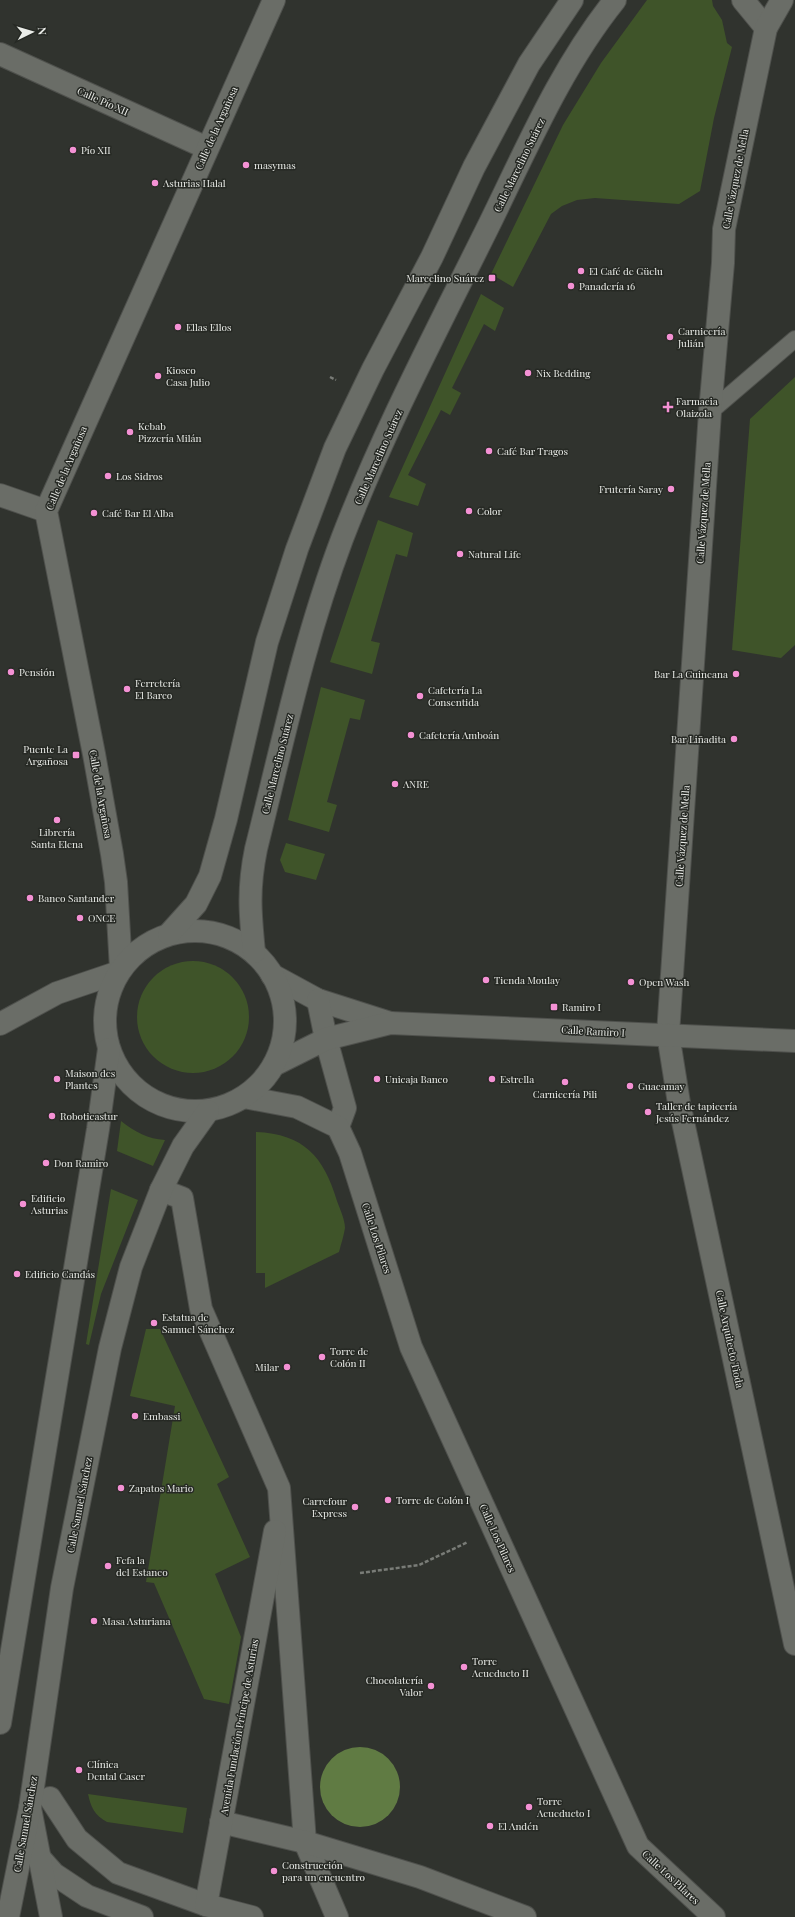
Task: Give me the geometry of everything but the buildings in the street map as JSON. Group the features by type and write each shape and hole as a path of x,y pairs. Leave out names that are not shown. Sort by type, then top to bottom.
{"street":[{"name":"Calle de la Argañosa","path":"120,970 116,882 112,854 94,754 46,511 274,0"},
{"path":"169,934 199,931 228,937 254,952 272,975 284,1005 284,1036 274,1065 261,1083 244,1097 208,1111 177,1110 147,1098 123,1077 109,1049 104,1023 108,996 120,970 142,948 169,934 196,904 210,876 226,819 267,642 297,549 335,448 373,369 432,257 474,167 529,64 572,0"},
{"name":"Calle Marcelino Suárez","path":"254,952 249,903 250,876 309,637 342,539 385,438 557,88 602,17 616,0"},
{"path":"743,0 766,28"},
{"name":"Calle Vázquez de Mella","path":"668,1034 710,412 723,263 724,229 766,28 782,0"},
{"name":"Calle Pío XII","path":"0,54 207,148"},
{"path":"0,495 46,511"},
{"path":"0,1024 57,993 120,970"},
{"name":"Calle Ramiro I","path":"272,975 318,1000 390,1023 668,1034 795,1041"},
{"path":"244,1097 297,1107 338,1126 345,1108 326,1039 318,1000"},
{"name":"Calle Ramiro I","path":"274,1065 326,1039 390,1023"},
{"name":"Calle Arquitecto Tioda","path":"668,1034 681,1110 795,1644"},
{"path":"0,1723 98,1129 109,1049"},
{"name":"Calle Samuel Sánchez","path":"8,1917 30,1808 62,1588 110,1348 131,1267 161,1190 183,1146 208,1111"},
{"name":"Calle Los Pilares","path":"338,1126 350,1153 411,1347 638,1846 714,1917"},
{"name":"Avenida Fundación Príncipe de Asturias","path":"161,1190 182,1198 201,1309 279,1488 305,1842 337,1917"},
{"name":"Avenida Fundación Príncipe de Asturias","path":"206,1905 280,1500"},
{"path":"50,1798 77,1839 118,1873 206,1905 252,1917"},
{"path":"30,1808 38,1856 51,1917"},
{"path":"221,1822 305,1842 420,1877 525,1917"},
{"path":"38,1856 54,1874 87,1896 142,1917"}],"lane":[{"path":"710,412 795,339"}],"path":[{"path":"360,1573 419,1565 494,1530"}],"shaded area":[{"path":"647,0 712,0 713,6 722,20 727,43 732,47 714,118 700,191 679,204 595,198 577,200 562,206 551,214 513,287 491,274 563,125 601,63"},
{"path":"481,294 504,308 495,331 484,324 452,388 461,393 450,415 441,410 408,475 426,484 418,506 389,497"},
{"path":"795,377 795,645 781,658 732,650 750,419"},
{"path":"378,520 413,533 407,557 396,554 371,641 380,643 372,674 330,662"},
{"path":"321,687 365,700 360,720 350,718 327,802 337,805 329,832 288,820"},
{"path":"286,843 325,854 316,880 285,872 280,860"},
{"path":"193,961 215,965 233,977 245,995 249,1017 245,1039 233,1057 215,1069 193,1073 171,1069 153,1057 141,1039 137,1017 141,995 153,977 171,965"},
{"path":"121,1121 142,1134 165,1140 153,1166 117,1151"},
{"path":"256,1132 287,1137 310,1151 326,1172 332,1185 345,1228 339,1252 265,1288 265,1273 256,1273"},
{"path":"111,1189 138,1200 101,1294 89,1345 86,1344"},
{"path":"146,1329 160,1329 229,1477 217,1484 250,1557 215,1574 241,1637 229,1704 204,1699 154,1583 146,1582 175,1406 130,1396"},
{"path":"360,1747 375,1750 388,1759 397,1772 400,1787 397,1802 388,1815 375,1824 360,1827 345,1824 332,1815 323,1802 320,1787 323,1772 332,1759 345,1750"},
{"path":"88,1794 187,1808 183,1833 107,1822 94,1810 90,1803"}],"place":[{"name":"Pío XII","path":"73,150"},
{"name":"masymas","path":"246,165"},
{"name":"Asturias Halal","path":"155,183"},
{"name":"El Café de Güelu","path":"581,271"},
{"name":"Marcelino Suárez","path":"492,278"},
{"name":"Panadería 16","path":"571,286"},
{"name":"Ellas Ellos","path":"178,327"},
{"name":"Carnicería Julián","path":"670,337"},
{"name":"Nix Bedding","path":"528,373"},
{"name":"Kiosco Casa Julio","path":"158,376"},
{"name":"Farmacia Olaizola","path":"668,407"},
{"name":"Kebab Pizzería Milán","path":"130,432"},
{"name":"Café Bar Tragos","path":"489,451"},
{"name":"Los Sidros","path":"108,476"},
{"name":"Frutería Saray","path":"671,489"},
{"name":"Color","path":"469,511"},
{"name":"Café Bar El Alba","path":"94,513"},
{"name":"Natural Life","path":"460,554"},
{"name":"Pensión","path":"11,672"},
{"name":"Bar La Guineana","path":"736,674"},
{"name":"Ferretería El Barco","path":"127,689"},
{"name":"Cafetería La Consentida","path":"420,696"},
{"name":"Cafetería Amboán","path":"411,735"},
{"name":"Bar Liñadita","path":"734,739"},
{"name":"Puente La Argañosa","path":"76,755"},
{"name":"ANRE","path":"395,784"},
{"name":"Librería Santa Elena","path":"57,820"},
{"name":"Banco Santander","path":"30,898"},
{"name":"ONCE","path":"80,918"},
{"name":"Tienda Moulay","path":"486,980"},
{"name":"Open Wash","path":"631,982"},
{"name":"Ramiro I","path":"554,1007"},
{"name":"Maison des Plantes","path":"57,1079"},
{"name":"Unicaja Banco","path":"377,1079"},
{"name":"Estrella","path":"492,1079"},
{"name":"Carnicería Pili","path":"565,1082"},
{"name":"Guacamay","path":"630,1086"},
{"name":"Taller de tapicería Jesús Fernández","path":"648,1112"},
{"name":"Roboticastur","path":"52,1116"},
{"name":"Don Ramiro","path":"46,1163"},
{"name":"Edificio Asturias","path":"23,1204"},
{"name":"Edificio Candás","path":"17,1274"},
{"name":"Estatua de Samuel Sánchez","path":"154,1323"},
{"name":"Torre de Colón II","path":"322,1357"},
{"name":"Milar","path":"287,1367"},
{"name":"Embassi","path":"135,1416"},
{"name":"Zapatos Mario","path":"121,1488"},
{"name":"Torre de Colón I","path":"388,1500"},
{"name":"Carrefour Express","path":"355,1507"},
{"name":"Fefa la del Estanco","path":"108,1566"},
{"name":"Masa Asturiana","path":"94,1621"},
{"name":"Torre Acueducto II","path":"464,1667"},
{"name":"Chocolatería Valor","path":"431,1686"},
{"name":"Clínica Dental Caser","path":"79,1770"},
{"name":"Torre Acueducto I","path":"529,1807"},
{"name":"El Andén","path":"490,1826"},
{"name":"Construcción para un encuentro","path":"274,1871"}]}
